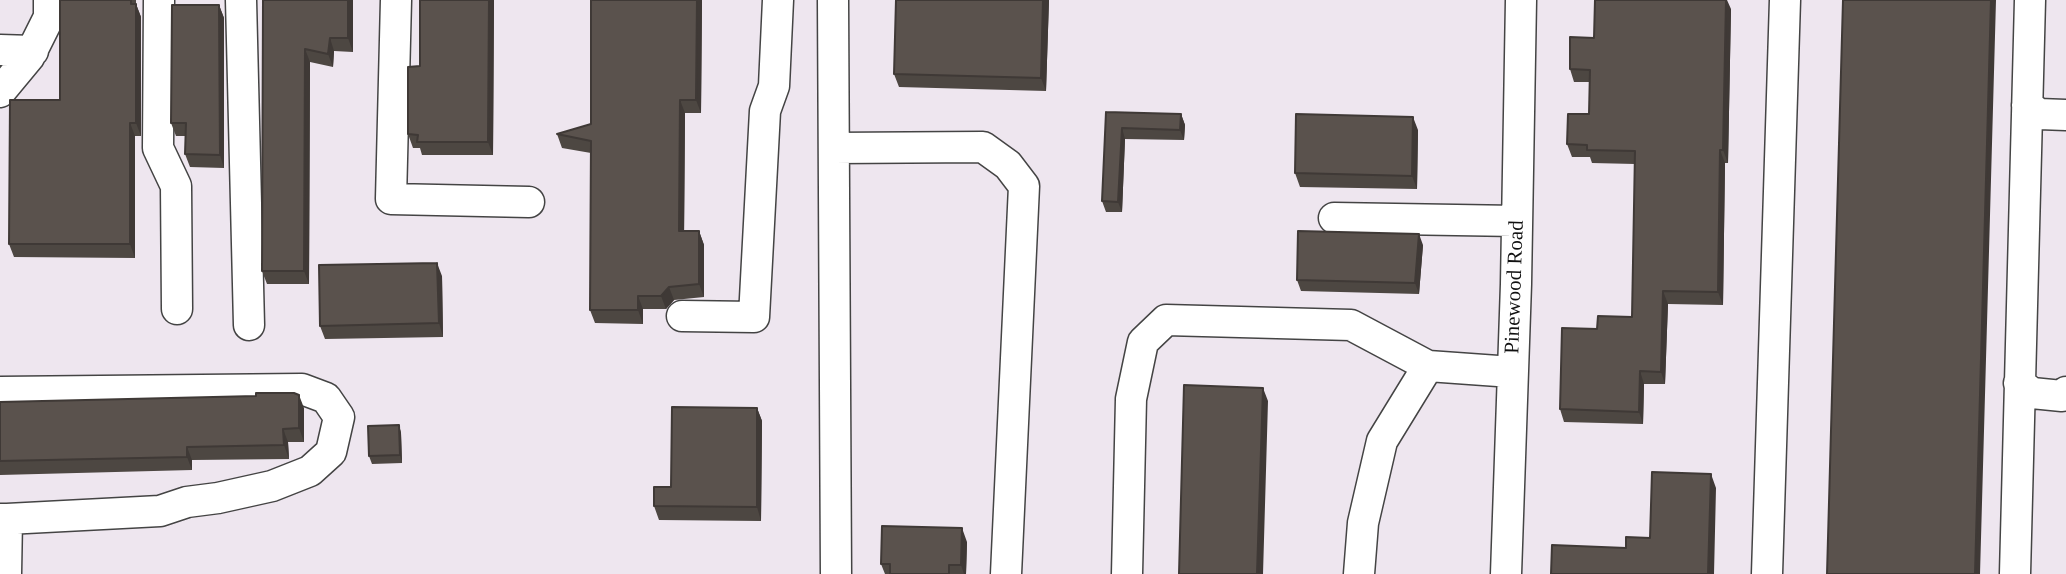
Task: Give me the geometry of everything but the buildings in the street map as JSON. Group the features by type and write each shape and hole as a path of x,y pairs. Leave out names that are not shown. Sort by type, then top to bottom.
{"street":[{"path":"0,92 33,51 49,17 49,0"},
{"path":"159,0 158,148 176,186 177,309"},
{"path":"241,0 249,325"},
{"path":"396,0 391,198 529,202"},
{"path":"682,316 754,317 765,111 774,86 778,0"},
{"path":"833,0 836,574"},
{"name":"Pinewood Road","path":"1506,574 1521,0"},
{"path":"1767,574 1785,0"},
{"path":"2015,574 2029,0"},
{"path":"0,50 33,51"},
{"path":"2027,105 2039,114 2066,115"},
{"path":"834,148 983,148 1009,165 1024,186 1006,574"},
{"path":"1334,218 1517,221"},
{"path":"1127,574 1131,399 1143,342 1166,320 1351,325 1428,366 1512,372"},
{"path":"1359,574 1363,523 1382,441 1428,366"},
{"path":"2019,383 2032,393 2062,396 2066,393"},
{"path":"0,392 302,389 326,398 339,417 331,452 310,471 272,486 187,502 160,512 3,519 6,574"}],"shaded area":[{"path":"0,0 2066,0 2066,574 0,574"}]}
